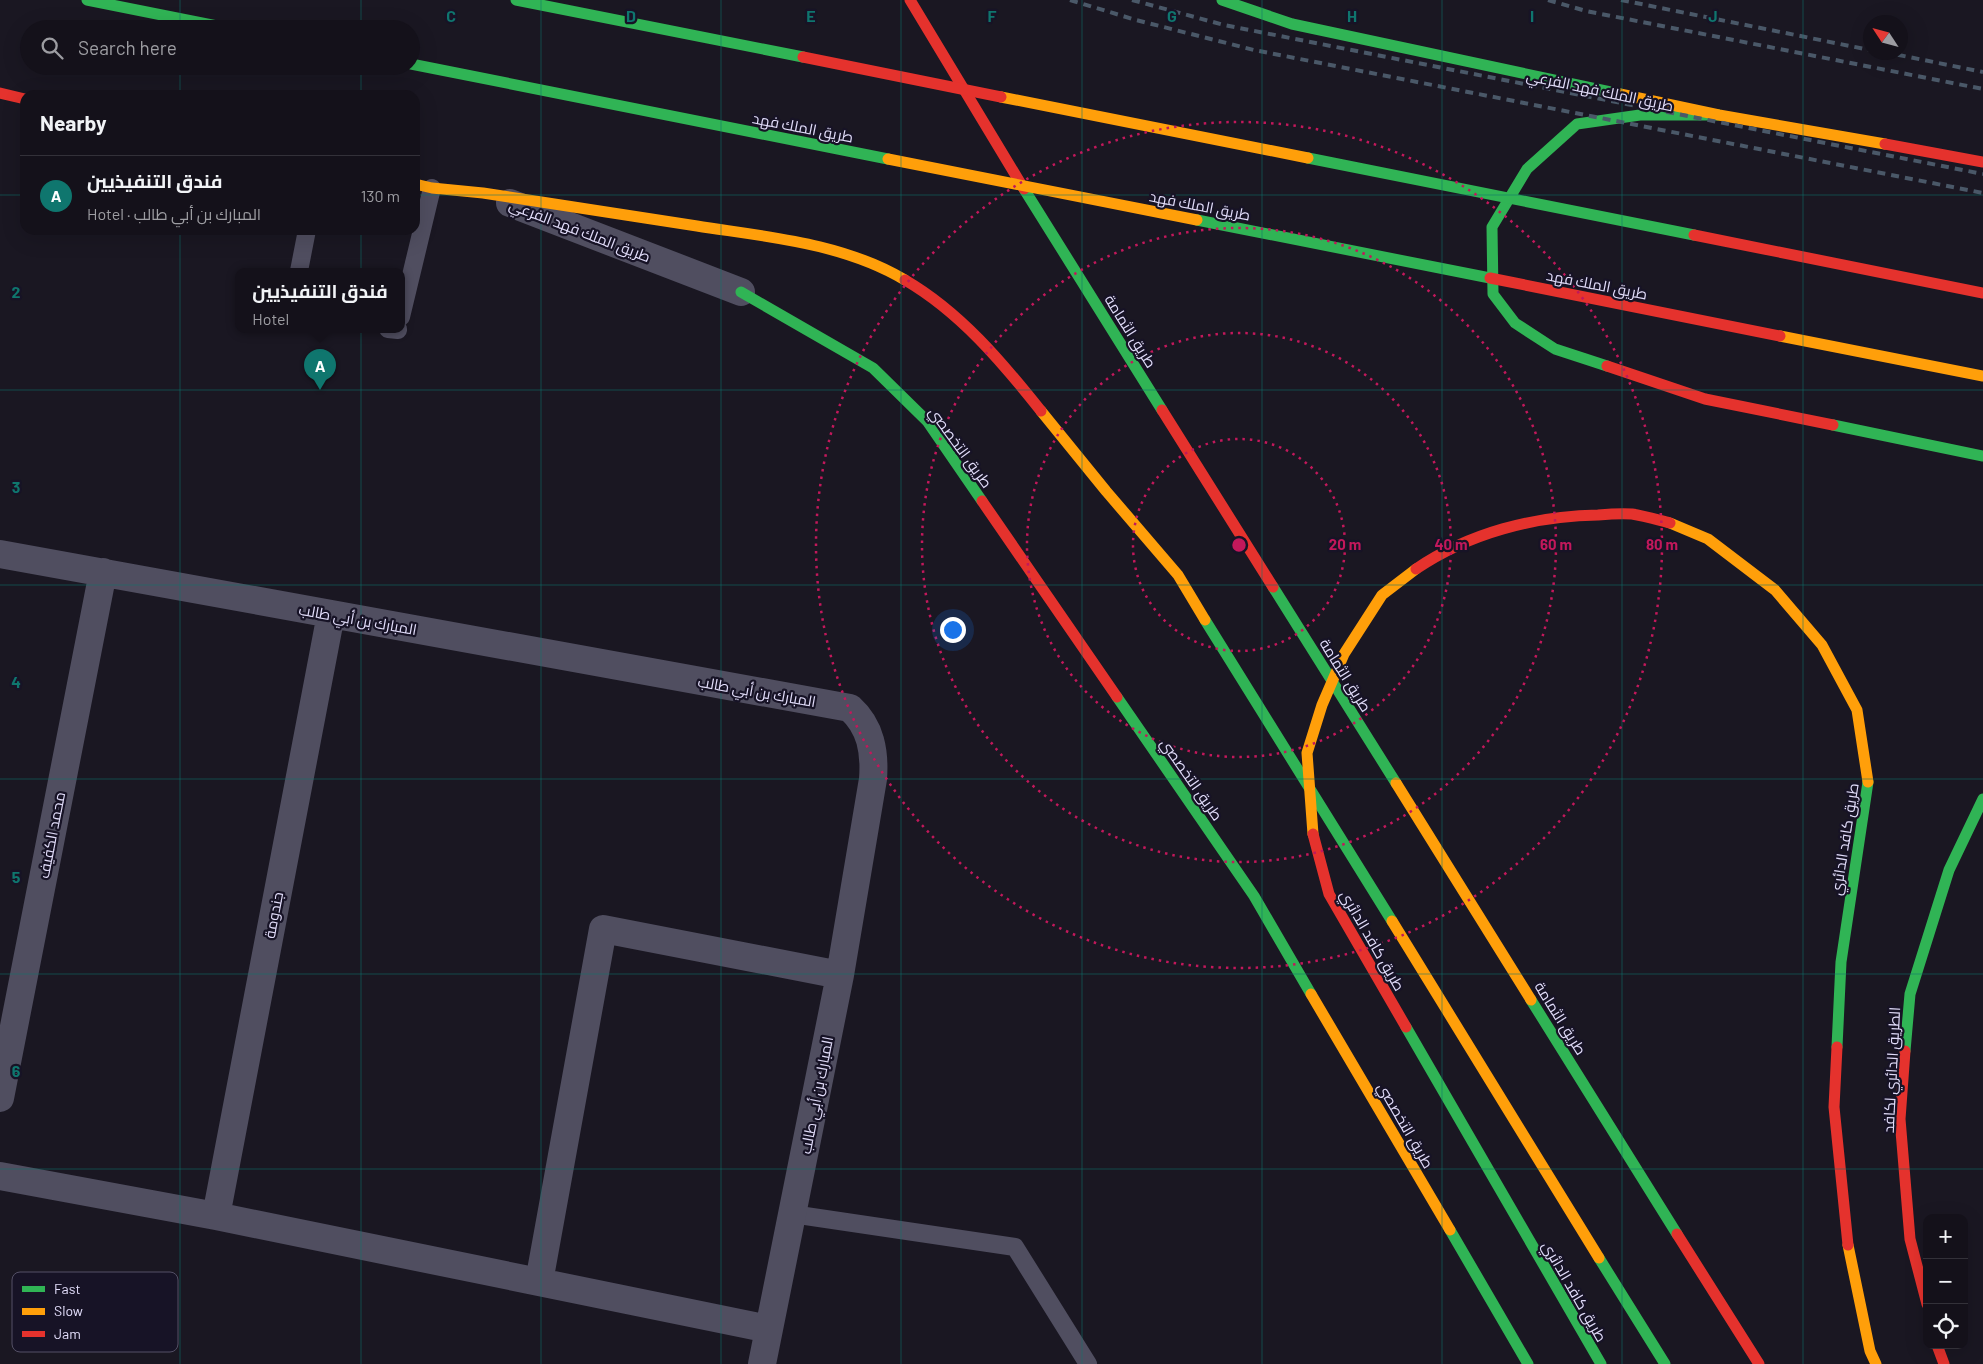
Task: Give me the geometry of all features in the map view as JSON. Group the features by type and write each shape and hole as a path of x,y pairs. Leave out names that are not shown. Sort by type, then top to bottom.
{"main road":[{"path":"87,0 187,20"},
{"path":"516,0 1983,293"},
{"name":"طريق الثمامة","path":"910,0 981,120 1759,1364"},
{"name":"طريق الملك فهد الفرعي","path":"1222,0 1292,24 1719,115 1983,162"},
{"name":"طريق الملك فهد","path":"420,66 1983,376"},
{"path":"0,93 20,98"},
{"path":"1719,115 1640,115 1577,124 1527,169 1492,227 1493,294 1515,323 1555,349 1705,399 1983,456"},
{"name":"طريق الملك فهد الفرعي","path":"420,185 483,193"},
{"path":"483,193 789,240 836,250 886,268 947,308 971,329 1026,389 1083,463 1178,576 1665,1364"},
{"name":"طريق التخصصي","path":"741,292 873,368 927,421 1254,896 1528,1364"},
{"name":"طريق كافد الدائري","path":"1600,1364 1328,894 1311,827 1307,753 1322,705 1344,654 1382,595 1417,568 1451,547 1485,534 1520,524 1576,515 1630,514 1670,523 1708,539 1775,590 1822,645 1857,710 1869,778 1841,962 1834,1107 1848,1245 1870,1351 1876,1364"},
{"name":"الطريق الدائري لكافد","path":"1923,1289 1910,1239 1900,1119 1910,994 1949,870 1983,799"},
{"path":"1949,870 1970,851"},
{"path":"1938,1349 1944,1364"}],"street":[{"name":"طريق الملك فهد الفرعي","path":"483,193 741,292"},
{"name":"المبارك بن أبي طالب","path":"0,554 850,708 858,715 872,743 874,757 873,779 840,975 762,1364"},
{"name":"محمد الكفيف","path":"0,1098 103,572"},
{"name":"جندومة","path":"216,1216 331,614"},
{"path":"539,1282 604,929 840,975"},
{"path":"0,1176 216,1216 769,1330"}],"lane":[{"path":"405,300 432,188"},
{"path":"300,268 306,235"},
{"path":"792,1214 1015,1247 1088,1364"}],"railway":[{"path":"1070,0 1136,20 1254,50 1983,193"},
{"path":"1132,0 1224,25 1983,174"},
{"path":"1548,0 1586,11 1983,89"},
{"path":"1621,0 1863,49"},
{"path":"1908,57 1983,72"}],"traffic: fast":[{"path":"87,0 187,20"},
{"path":"516,0 803,57"},
{"path":"1222,0 1292,24 1620,94"},
{"path":"420,66 888,159"},
{"path":"1607,366 1555,349 1515,323 1493,294 1492,227 1527,169 1577,124 1640,115 1719,115"},
{"path":"1308,158 1694,235"},
{"path":"1024,189 1162,410"},
{"path":"1197,220 1490,278"},
{"path":"741,292 873,368 927,421 982,501"},
{"path":"1833,425 1983,456"},
{"path":"1273,587 1396,783"},
{"path":"1205,620 1392,921"},
{"path":"1117,697 1254,896 1311,994"},
{"path":"1837,1047 1841,962 1868,782"},
{"path":"1905,1051 1910,994 1949,870 1983,799"},
{"path":"1531,1000 1677,1234"},
{"path":"1406,1027 1601,1364"},
{"path":"1450,1230 1528,1364"},
{"path":"1599,1258 1665,1364"}],"traffic: slow":[{"path":"1620,94 1719,115 1885,144"},
{"path":"1001,97 1308,158"},
{"path":"888,159 1197,220"},
{"path":"420,185 483,193"},
{"path":"483,193 804,243 856,258 905,280"},
{"path":"1780,336 1983,376"},
{"path":"1041,411 1178,575 1205,620"},
{"path":"1670,523 1708,539 1775,590 1822,645 1857,710 1868,782"},
{"path":"1313,834 1307,753 1322,705 1344,654 1382,595 1416,569"},
{"path":"1396,783 1531,1000"},
{"path":"1392,921 1599,1258"},
{"path":"1311,994 1450,1230"},
{"path":"1848,1245 1870,1351 1876,1364"}],"traffic: jam":[{"path":"910,0 1024,189"},
{"path":"803,57 1001,97"},
{"path":"0,93 20,98"},
{"path":"1885,144 1983,162"},
{"path":"1694,235 1983,293"},
{"path":"1490,278 1780,336"},
{"path":"905,280 944,307 979,339 1041,411"},
{"path":"1607,366 1705,399 1833,425"},
{"path":"1162,410 1273,587"},
{"path":"982,501 1117,697"},
{"path":"1416,569 1436,556 1480,536 1526,523 1574,516 1624,514 1632,514 1670,523"},
{"path":"1313,834 1329,894 1406,1027"},
{"path":"1837,1047 1834,1107 1848,1245"},
{"path":"1905,1051 1900,1119 1910,1239 1923,1289"},
{"path":"1677,1234 1759,1364"},
{"path":"1938,1349 1944,1364"}],"place":[{"name":"فندق التنفيذيين","path":"320,390"}]}
